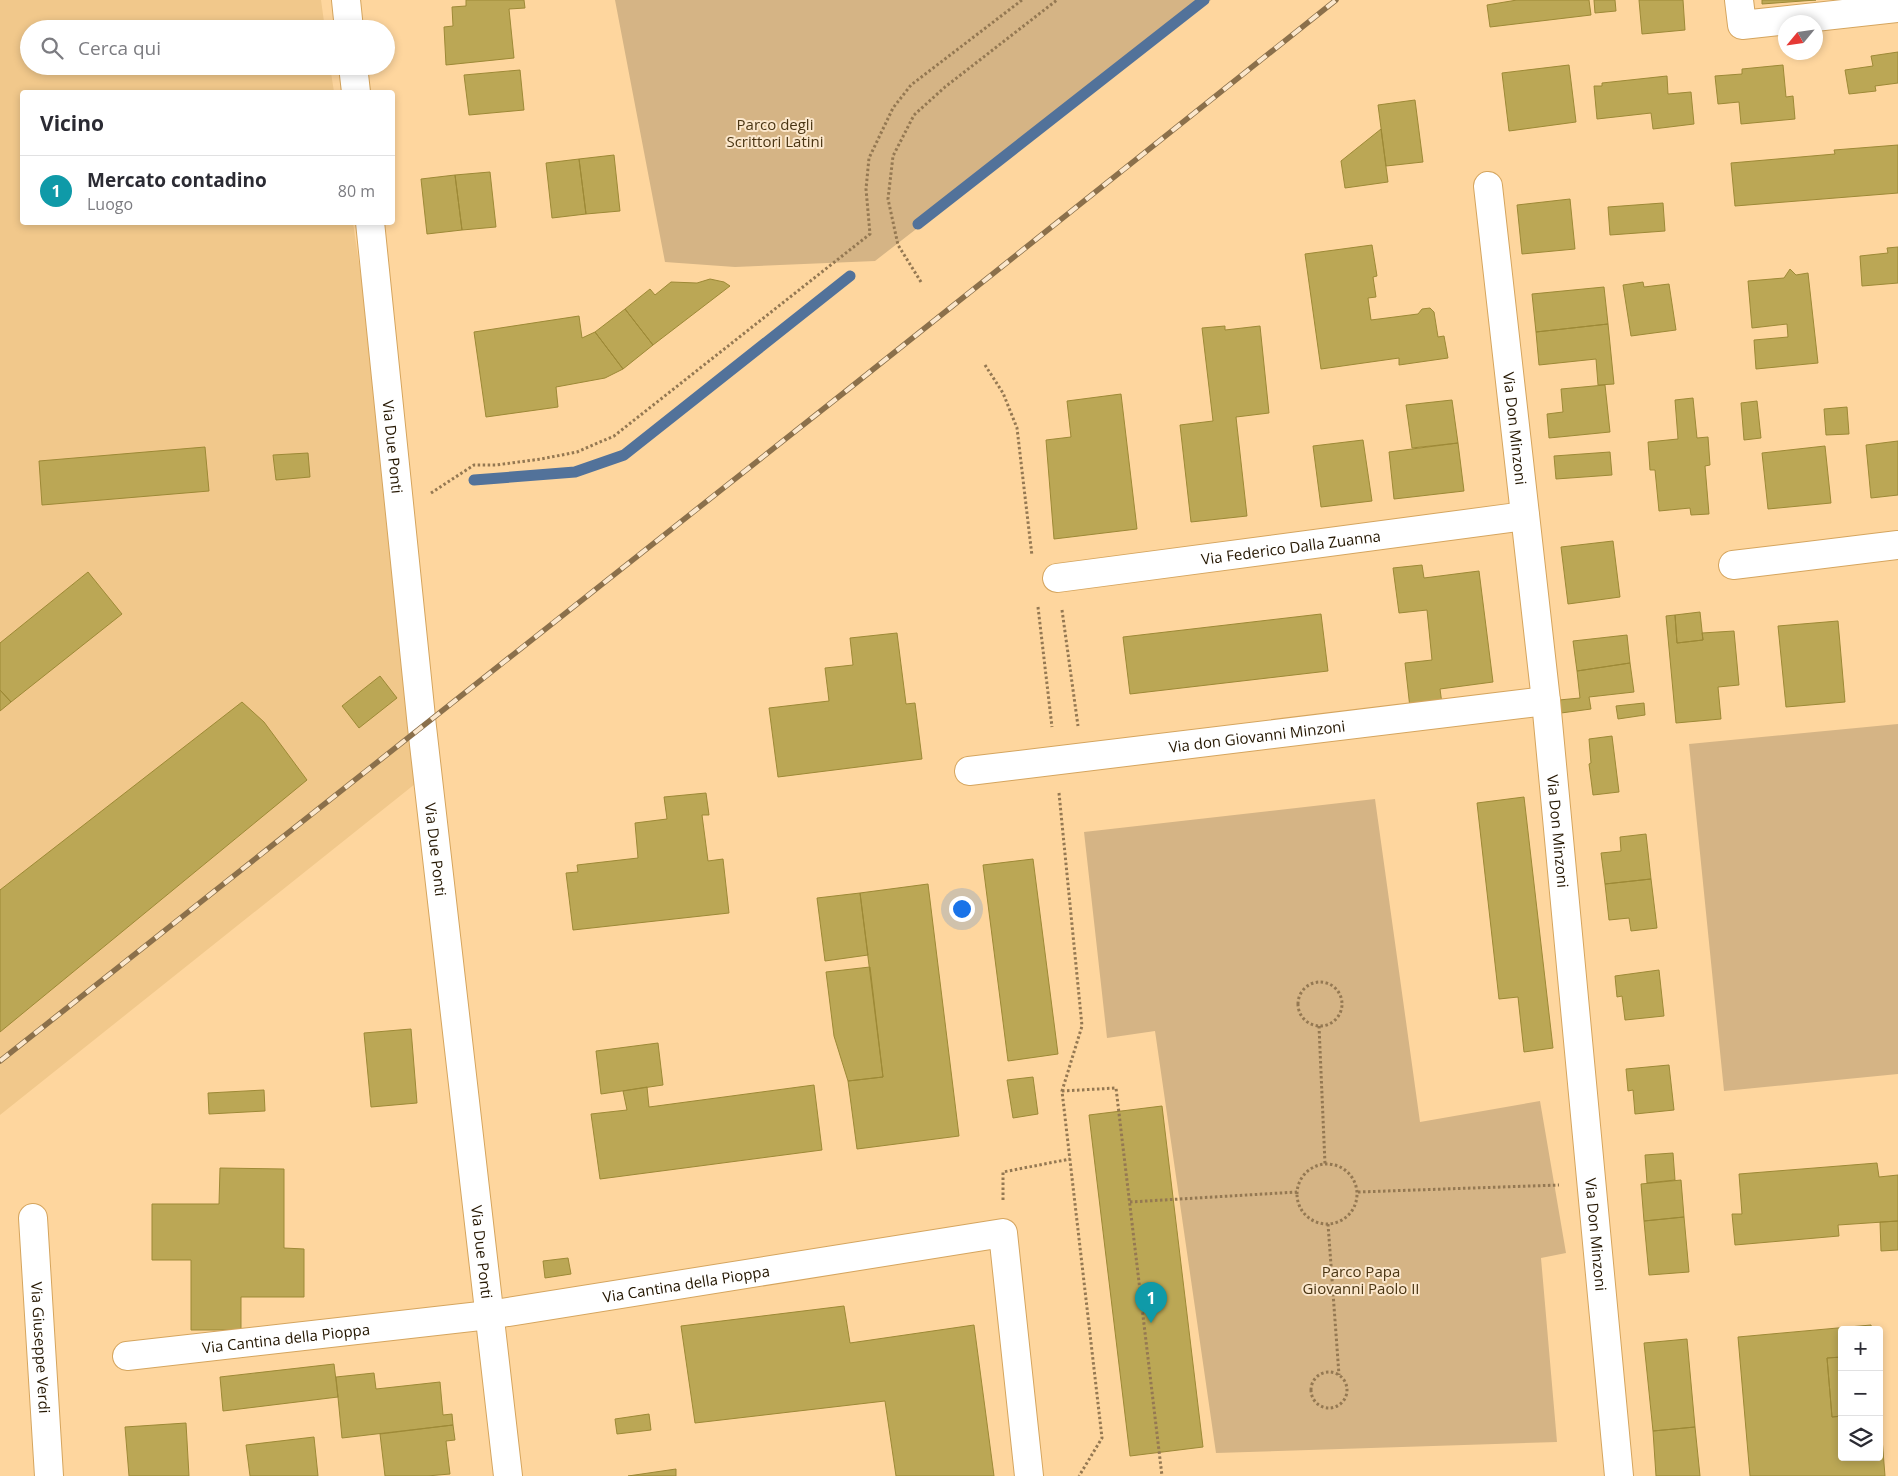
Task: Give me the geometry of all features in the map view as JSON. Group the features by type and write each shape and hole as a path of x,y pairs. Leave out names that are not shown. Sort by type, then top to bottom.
{"street":[{"path":"346,0 348,20"},
{"path":"1739,0 1742,24 1898,8"},
{"path":"354,75 356,90"},
{"name":"Via Don Minzoni","path":"1488,186 1546,700 1619,1476"},
{"name":"Via Due Ponti","path":"370,225 422,727 508,1476"},
{"name":"Via Federico Dalla Zuanna","path":"1057,578 1525,516"},
{"path":"1733,565 1898,545"},
{"name":"Via don Giovanni Minzoni","path":"969,770 1546,700"},
{"name":"Via Giuseppe Verdi","path":"33,1218 48,1476"},
{"path":"1003,1233 1029,1476"},
{"name":"Via Cantina della Pioppa","path":"127,1356 489,1315 1003,1233"}],"path":[{"path":"400,502 420,500 474,465 496,465 541,460 577,452 614,436 870,234 866,189 869,158 893,108 911,85 1022,0"},
{"path":"921,282 898,245 888,199 893,156 914,115 945,87 1057,0"},
{"path":"1057,578 1069,758 1082,1026 1062,1091 1102,1438 1079,1476"},
{"path":"1326,982 1338,991 1342,1005 1341,1012 1332,1023 1319,1026 1312,1025 1301,1016 1298,1002 1300,994 1310,984 1326,982"},
{"path":"1319,1026 1325,1164"},
{"path":"1062,1091 1116,1088 1162,1476"},
{"path":"1003,1233 1003,1172 1070,1159"},
{"path":"1325,1164 1341,1168 1350,1174 1358,1192 1357,1202 1353,1211 1337,1223 1318,1223 1305,1215 1298,1202 1297,1192 1304,1174 1312,1168 1325,1164"},
{"path":"1358,1192 1591,1184"},
{"path":"1130,1202 1297,1192"},
{"path":"1328,1224 1339,1375 1346,1384 1346,1396 1338,1406 1326,1408 1315,1403 1310,1392 1317,1376 1327,1372 1339,1375"}],"shaded area":[{"path":"0,0 321,0 324,20 20,20 20,75 331,75 334,90 20,90 20,225 353,225 397,520 420,780 0,1115"}],"green space":[{"name":"Parco degli Scrittori Latini","path":"615,0 1211,0 875,261 735,267 665,262"},
{"path":"1898,724 1898,1074 1724,1091 1689,744"},
{"name":"Parco Papa Giovanni Paolo II","path":"1375,799 1420,1122 1540,1101 1566,1253 1541,1258 1557,1442 1216,1453 1155,1031 1107,1038 1084,832"}],"building":[{"path":"466,0 524,0 525,8 509,9 514,58 446,65 444,27 453,26 452,7 466,6"},
{"path":"1517,0 1589,0 1591,15 1490,27 1487,5"},
{"path":"1594,0 1615,0 1616,11 1595,13"},
{"path":"1639,0 1683,0 1685,30 1642,34"},
{"path":"1762,0 1816,0 1762,4"},
{"path":"1898,52 1898,83 1875,86 1876,91 1849,94 1845,70 1873,66 1871,56"},
{"path":"1569,65 1576,122 1509,131 1502,73"},
{"path":"1783,65 1786,97 1793,96 1795,119 1741,124 1739,102 1718,104 1715,76 1742,74 1742,69"},
{"path":"520,70 524,110 469,115 464,75"},
{"path":"1667,76 1668,94 1691,92 1694,124 1653,129 1651,113 1597,119 1594,86 1602,86 1602,83"},
{"path":"1415,100 1423,162 1386,166 1378,105"},
{"path":"1381,129 1388,182 1345,188 1341,161"},
{"path":"1898,145 1898,193 1735,206 1731,163 1835,154 1834,150"},
{"path":"614,155 620,211 586,214 579,159"},
{"path":"579,159 586,214 552,218 546,163"},
{"path":"490,172 496,227 462,230 455,175"},
{"path":"455,175 462,230 427,234 421,179"},
{"path":"1570,199 1575,249 1522,254 1517,205"},
{"path":"1663,203 1665,231 1610,235 1608,207"},
{"path":"1372,245 1377,276 1373,277 1376,297 1368,298 1371,320 1418,314 1422,309 1430,308 1434,312 1438,337 1444,336 1448,358 1399,365 1399,358 1321,369 1305,254"},
{"path":"1898,247 1898,283 1862,286 1860,256 1888,253 1887,248"},
{"path":"1790,269 1796,275 1808,273 1818,363 1756,369 1754,340 1788,337 1787,324 1752,328 1748,281 1784,278"},
{"path":"710,279 724,282 730,286 653,345 625,309 650,289 655,295 671,282 697,283"},
{"path":"1643,282 1644,287 1669,284 1676,330 1631,336 1623,285"},
{"path":"1604,287 1608,324 1536,332 1532,294"},
{"path":"625,309 653,345 623,369 595,332"},
{"path":"579,316 582,338 595,332 623,369 605,378 556,387 558,407 486,417 474,332"},
{"path":"1608,324 1614,384 1598,385 1596,359 1539,365 1536,332"},
{"path":"1225,326 1225,330 1260,326 1269,413 1236,417 1247,516 1191,522 1180,425 1213,421 1202,328"},
{"path":"1605,385 1610,432 1549,438 1547,414 1563,412 1561,389"},
{"path":"1121,394 1137,529 1054,539 1046,440 1071,437 1067,401"},
{"path":"1693,398 1697,438 1708,437 1710,465 1705,466 1709,514 1691,515 1690,508 1659,511 1655,470 1650,470 1648,442 1678,439 1675,400"},
{"path":"1452,400 1458,443 1412,448 1406,405"},
{"path":"1757,401 1761,438 1744,440 1741,403"},
{"path":"1847,407 1849,434 1826,435 1824,409"},
{"path":"1363,440 1372,501 1321,507 1313,446"},
{"path":"1898,441 1898,495 1871,498 1866,445"},
{"path":"1458,443 1464,491 1394,499 1389,452"},
{"path":"1825,446 1831,503 1768,509 1762,453"},
{"path":"205,447 209,491 42,505 39,461"},
{"path":"1610,452 1612,475 1556,479 1554,456"},
{"path":"308,453 310,477 276,480 273,455"},
{"path":"1613,541 1620,597 1568,604 1561,547"},
{"path":"1422,565 1424,578 1479,571 1493,682 1440,689 1442,704 1410,708 1405,663 1432,660 1427,610 1399,613 1393,568"},
{"path":"88,572 122,614 11,702 0,690 0,643"},
{"path":"1700,612 1703,640 1677,643 1675,615"},
{"path":"1321,614 1328,671 1130,694 1123,637"},
{"path":"1675,615 1677,643 1703,640 1702,633 1734,631 1739,685 1718,687 1721,719 1676,723 1666,616"},
{"path":"1838,621 1845,702 1786,707 1778,626"},
{"path":"897,633 906,704 915,703 922,759 778,777 769,708 829,701 825,668 853,665 850,638"},
{"path":"1627,635 1630,663 1577,671 1573,641"},
{"path":"1630,663 1634,692 1589,697 1591,709 1561,713 1559,700 1580,698 1577,671"},
{"path":"380,676 397,698 359,728 342,706"},
{"path":"0,690 11,702 0,711"},
{"path":"242,702 264,722 307,780 0,1032 0,890"},
{"path":"1644,703 1645,715 1618,719 1616,706"},
{"path":"1612,736 1619,792 1593,795 1589,764 1591,763 1589,739"},
{"path":"706,793 709,815 702,815 708,861 723,859 729,913 573,930 566,873 578,872 577,865 638,858 635,823 667,819 664,797"},
{"path":"1524,797 1553,1048 1524,1052 1518,997 1499,999 1477,803"},
{"path":"1646,834 1651,879 1605,884 1601,853 1621,851 1620,837"},
{"path":"1033,859 1058,1054 1008,1061 983,865"},
{"path":"1651,879 1657,928 1631,931 1629,918 1609,920 1605,884"},
{"path":"928,884 959,1136 857,1149 848,1081 883,1077 860,893"},
{"path":"860,893 868,955 825,961 817,898"},
{"path":"870,967 883,1077 848,1081 834,1036 826,972"},
{"path":"1659,970 1664,1016 1625,1020 1622,996 1617,997 1615,976"},
{"path":"411,1029 417,1103 371,1107 364,1033"},
{"path":"658,1043 663,1085 601,1094 596,1051"},
{"path":"1669,1065 1674,1110 1635,1114 1633,1090 1628,1091 1626,1069"},
{"path":"1033,1077 1038,1114 1013,1118 1007,1080"},
{"path":"814,1085 822,1150 600,1179 591,1114 627,1110 623,1091 647,1087 649,1107"},
{"path":"264,1090 265,1111 209,1114 208,1093"},
{"path":"1162,1106 1203,1447 1130,1456 1089,1115"},
{"path":"1673,1153 1675,1180 1647,1183 1645,1155"},
{"path":"1877,1163 1879,1177 1898,1175 1898,1221 1838,1225 1839,1236 1735,1245 1732,1214 1742,1214 1739,1174"},
{"path":"220,1168 284,1169 284,1248 304,1249 304,1297 241,1297 241,1330 191,1330 191,1260 152,1260 152,1204 219,1204"},
{"path":"1681,1180 1684,1217 1644,1221 1641,1184"},
{"path":"1684,1217 1689,1272 1649,1275 1644,1221"},
{"path":"1898,1221 1898,1250 1881,1251 1880,1222"},
{"path":"568,1258 571,1274 545,1278 543,1261"},
{"path":"844,1306 850,1343 974,1325 994,1476 896,1476 885,1401 695,1423 681,1326"},
{"path":"1838,1328 1838,1357 1827,1358 1832,1417 1838,1416 1838,1461 1883,1461 1883,1451 1885,1476 1750,1476 1738,1337"},
{"path":"1687,1339 1695,1427 1653,1431 1644,1343"},
{"path":"1838,1357 1838,1416 1832,1417 1827,1358"},
{"path":"334,1364 338,1397 223,1411 220,1377"},
{"path":"374,1373 376,1389 440,1382 443,1415 452,1414 453,1425 342,1438 336,1377"},
{"path":"649,1414 651,1430 617,1434 615,1419"},
{"path":"186,1423 189,1476 129,1476 125,1427"},
{"path":"453,1425 455,1440 446,1441 450,1474 385,1476 380,1434"},
{"path":"1695,1427 1700,1476 1656,1476 1653,1431"},
{"path":"314,1437 318,1476 250,1476 246,1445"},
{"path":"676,1469 676,1476 628,1476"}],"waterway":[{"path":"918,224 1204,0"},
{"path":"474,480 575,472 624,455 850,276"}],"railway":[{"path":"0,1061 1336,0"}],"place":[{"name":"Mercato contadino","path":"1151,1323"}]}
